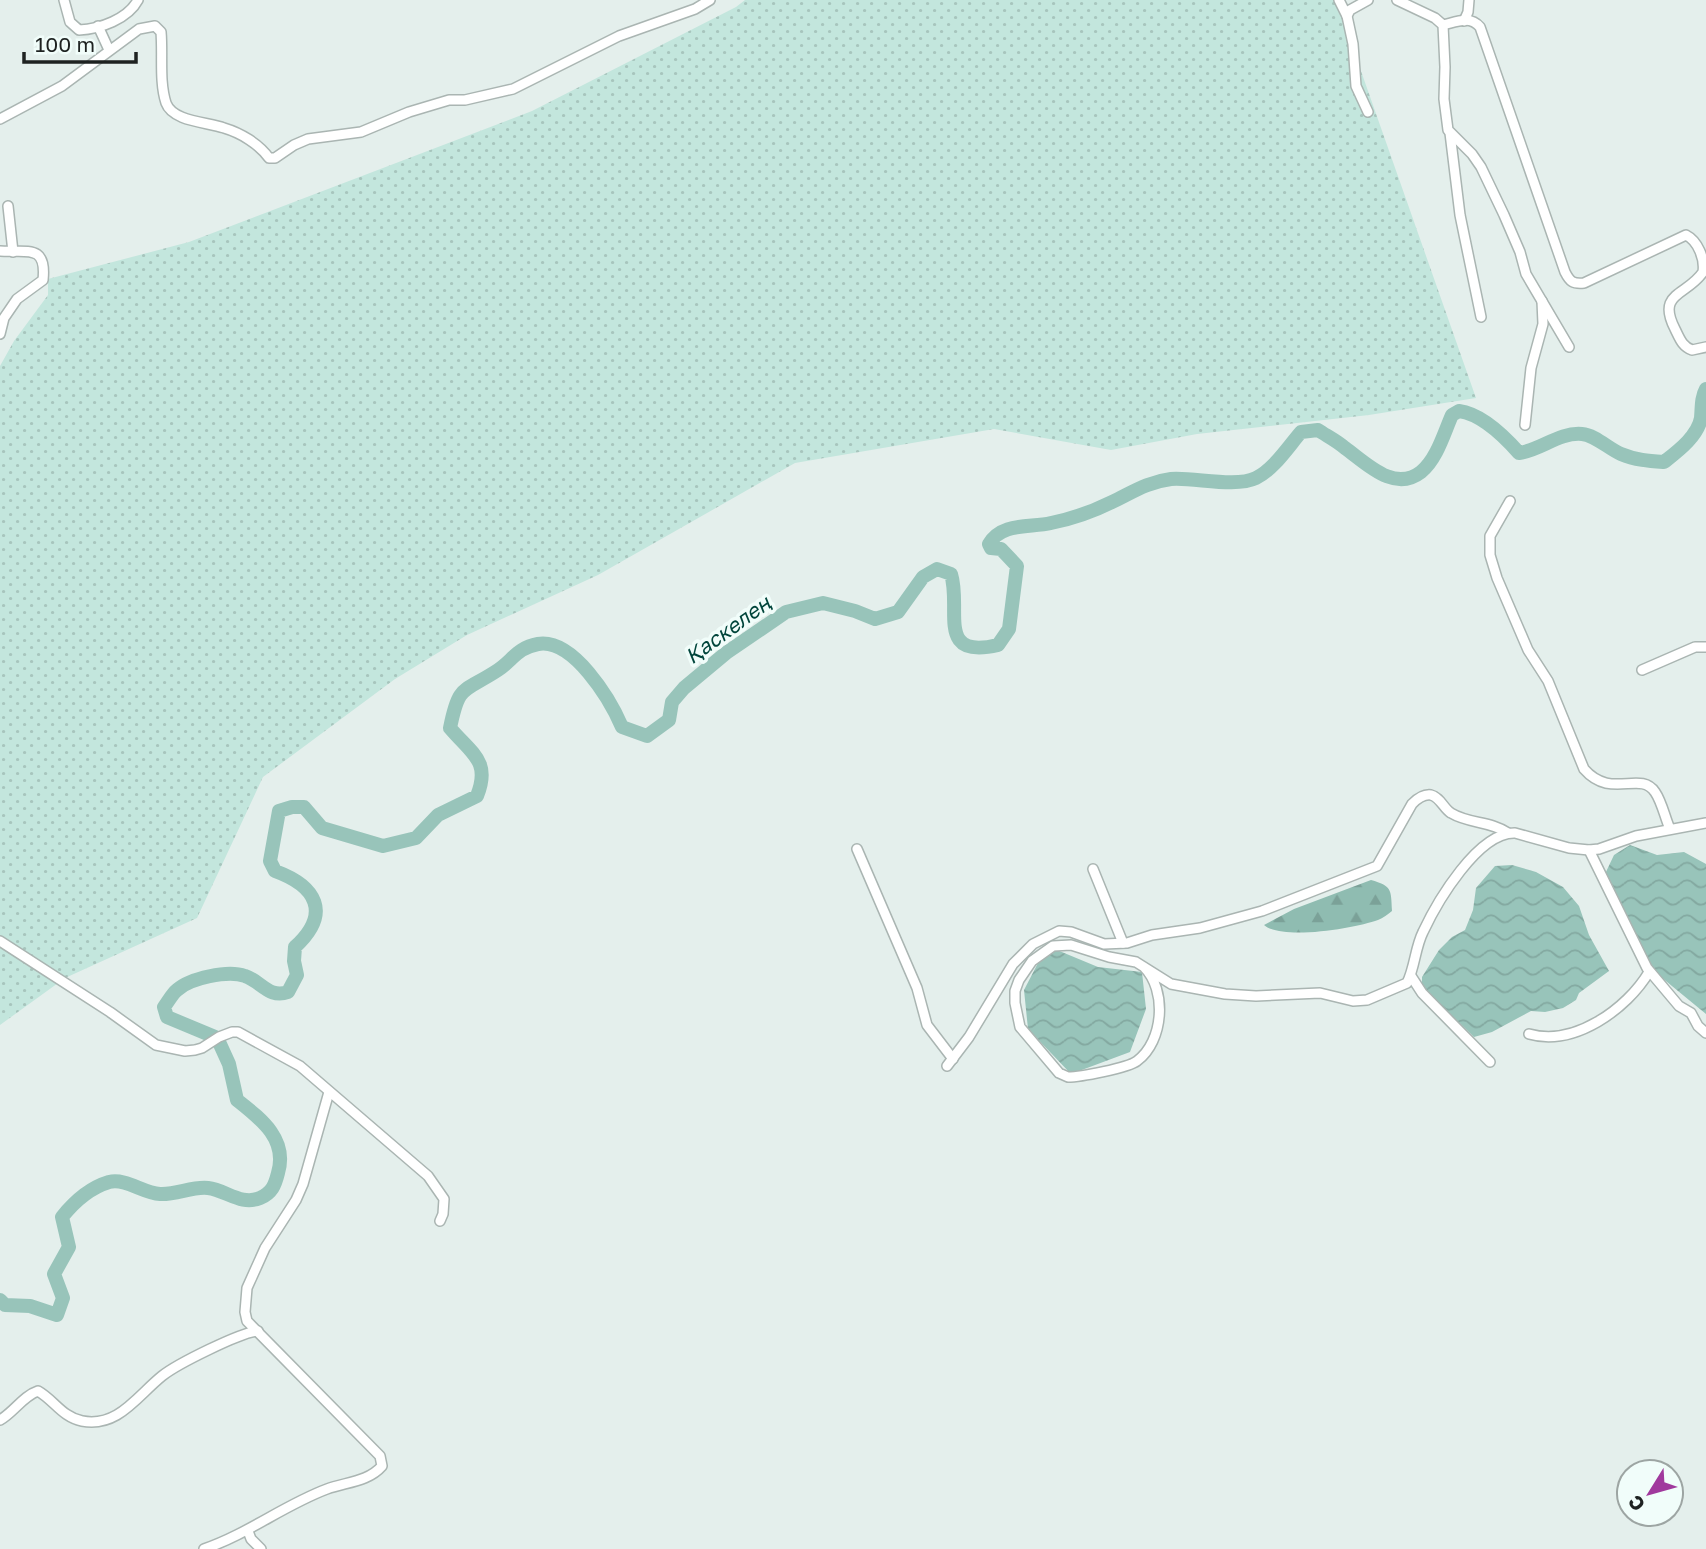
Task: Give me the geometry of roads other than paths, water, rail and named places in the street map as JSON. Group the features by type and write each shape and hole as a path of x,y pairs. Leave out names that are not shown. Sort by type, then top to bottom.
{"street":[{"path":"64,0 67,16 73,27 82,30 123,16 138,0"},
{"path":"0,119 62,86 139,29 155,26 161,32 163,81 170,110 179,116 226,128 256,144 271,159 308,139 362,132 409,112 449,100 465,100 513,89 619,36 695,9 710,0"},
{"path":"1339,0 1351,33 1356,86 1368,112"},
{"path":"1397,0 1435,18 1443,25 1446,123 1450,133 1460,215 1481,317"},
{"path":"1464,21 1471,4 1469,0"},
{"path":"1347,16 1360,2"},
{"path":"1443,25 1464,21 1475,22 1479,27 1568,277 1576,284 1584,283 1653,252 1674,239 1690,236 1701,256 1703,272 1675,296 1669,303 1668,311 1682,344 1692,350 1706,347"},
{"path":"98,26 109,50"},
{"path":"1450,133 1472,154 1481,167 1520,252 1525,274 1569,346"},
{"path":"8,206 13,252"},
{"path":"0,251 31,251 41,258 45,268 43,280 17,299 4,318 0,334"},
{"path":"1525,425 1531,368 1543,324 1542,300"},
{"path":"1510,501 1490,536 1490,555 1497,579 1528,650 1548,681 1584,769 1605,784 1640,782 1650,787 1655,792 1670,829"},
{"path":"1642,670 1695,646 1706,647"},
{"path":"856,850 917,988 927,1025 950,1063 1013,964 1033,944 1059,931 1071,932 1104,944 1123,943 1246,916 1371,869 1381,863 1412,804 1418,798 1428,795 1436,797 1452,814 1494,825 1508,833 1569,848 1589,850 1636,836 1706,823"},
{"path":"1171,984 1159,1004 1156,1030 1139,1060 1132,1065 1068,1077 1059,1073 1020,1027 1017,1018 1015,991 1025,969 1053,946 1071,945 1136,962 1171,984 1239,995 1320,993 1353,1001 1367,1000 1400,988 1411,976 1423,931 1458,874 1487,844 1508,833"},
{"path":"1589,850 1649,972 1679,1006 1691,1013 1698,1026 1706,1033"},
{"path":"1093,869 1123,943"},
{"path":"0,941 156,1045 185,1051 195,1050 232,1032 245,1035 299,1066 428,1176 444,1199 440,1221"},
{"path":"1144,967 1154,980 1159,1004"},
{"path":"1529,1034 1545,1037 1570,1035 1586,1028 1617,1007 1644,981 1649,972"},
{"path":"1411,976 1422,993 1490,1062"},
{"path":"204,1549 248,1531 325,1490 365,1479 382,1466 380,1456 247,1321 245,1312 247,1288 265,1248 296,1200 303,1184 329,1092"},
{"path":"0,1419 38,1391 61,1412 75,1419 96,1422 118,1416 163,1376 179,1366 243,1334 258,1331"},
{"path":"248,1531 251,1539 261,1549"}],"water":[{"path":"1630,845 1657,855 1684,852 1706,864 1706,1014 1650,968 1605,874 1614,855"},
{"path":"1512,865 1536,872 1563,887 1579,906 1589,935 1609,971 1563,1008 1545,1012 1531,1011 1492,1032 1474,1037 1422,987 1422,977 1439,950 1452,937 1465,930 1473,910 1476,888 1495,866"},
{"path":"1057,950 1098,967 1142,972 1146,1009 1130,1052 1071,1074 1028,1029 1024,990 1038,963"}],"waterway":[{"name":"Қаскелең","path":"215,1037 167,1017 164,1007 173,994 191,982 229,974 251,978 276,993 288,992 297,975 295,947 313,923 316,912 309,893 301,884 275,871 270,861 279,811 304,807 322,828 383,846 416,838 438,815 477,796 481,784 482,774 477,759 450,728 460,696 525,648 538,644 551,645 577,660 609,701 622,727 647,736 669,720 672,702 684,688 726,653 786,612 823,603 875,619 898,612 923,577 937,569 951,574 958,638 966,645 978,648 998,645 1009,629 1017,566 1001,549 991,548 989,544 1001,532 1074,517 1162,480 1247,481 1263,474 1301,432 1318,430 1381,474 1401,479 1411,478 1427,467 1440,445 1452,415 1459,411 1484,421 1519,453 1558,438 1582,434 1626,456 1664,462 1687,443 1696,431 1706,389"},
{"name":"Қаскелең","path":"0,1300 5,1305 30,1306 57,1315 63,1298 54,1274 69,1247 62,1217 82,1196 109,1182 122,1182 160,1194 208,1188 246,1200 260,1198 270,1191 280,1161 276,1140 263,1122 237,1100 229,1064 219,1042"}]}
